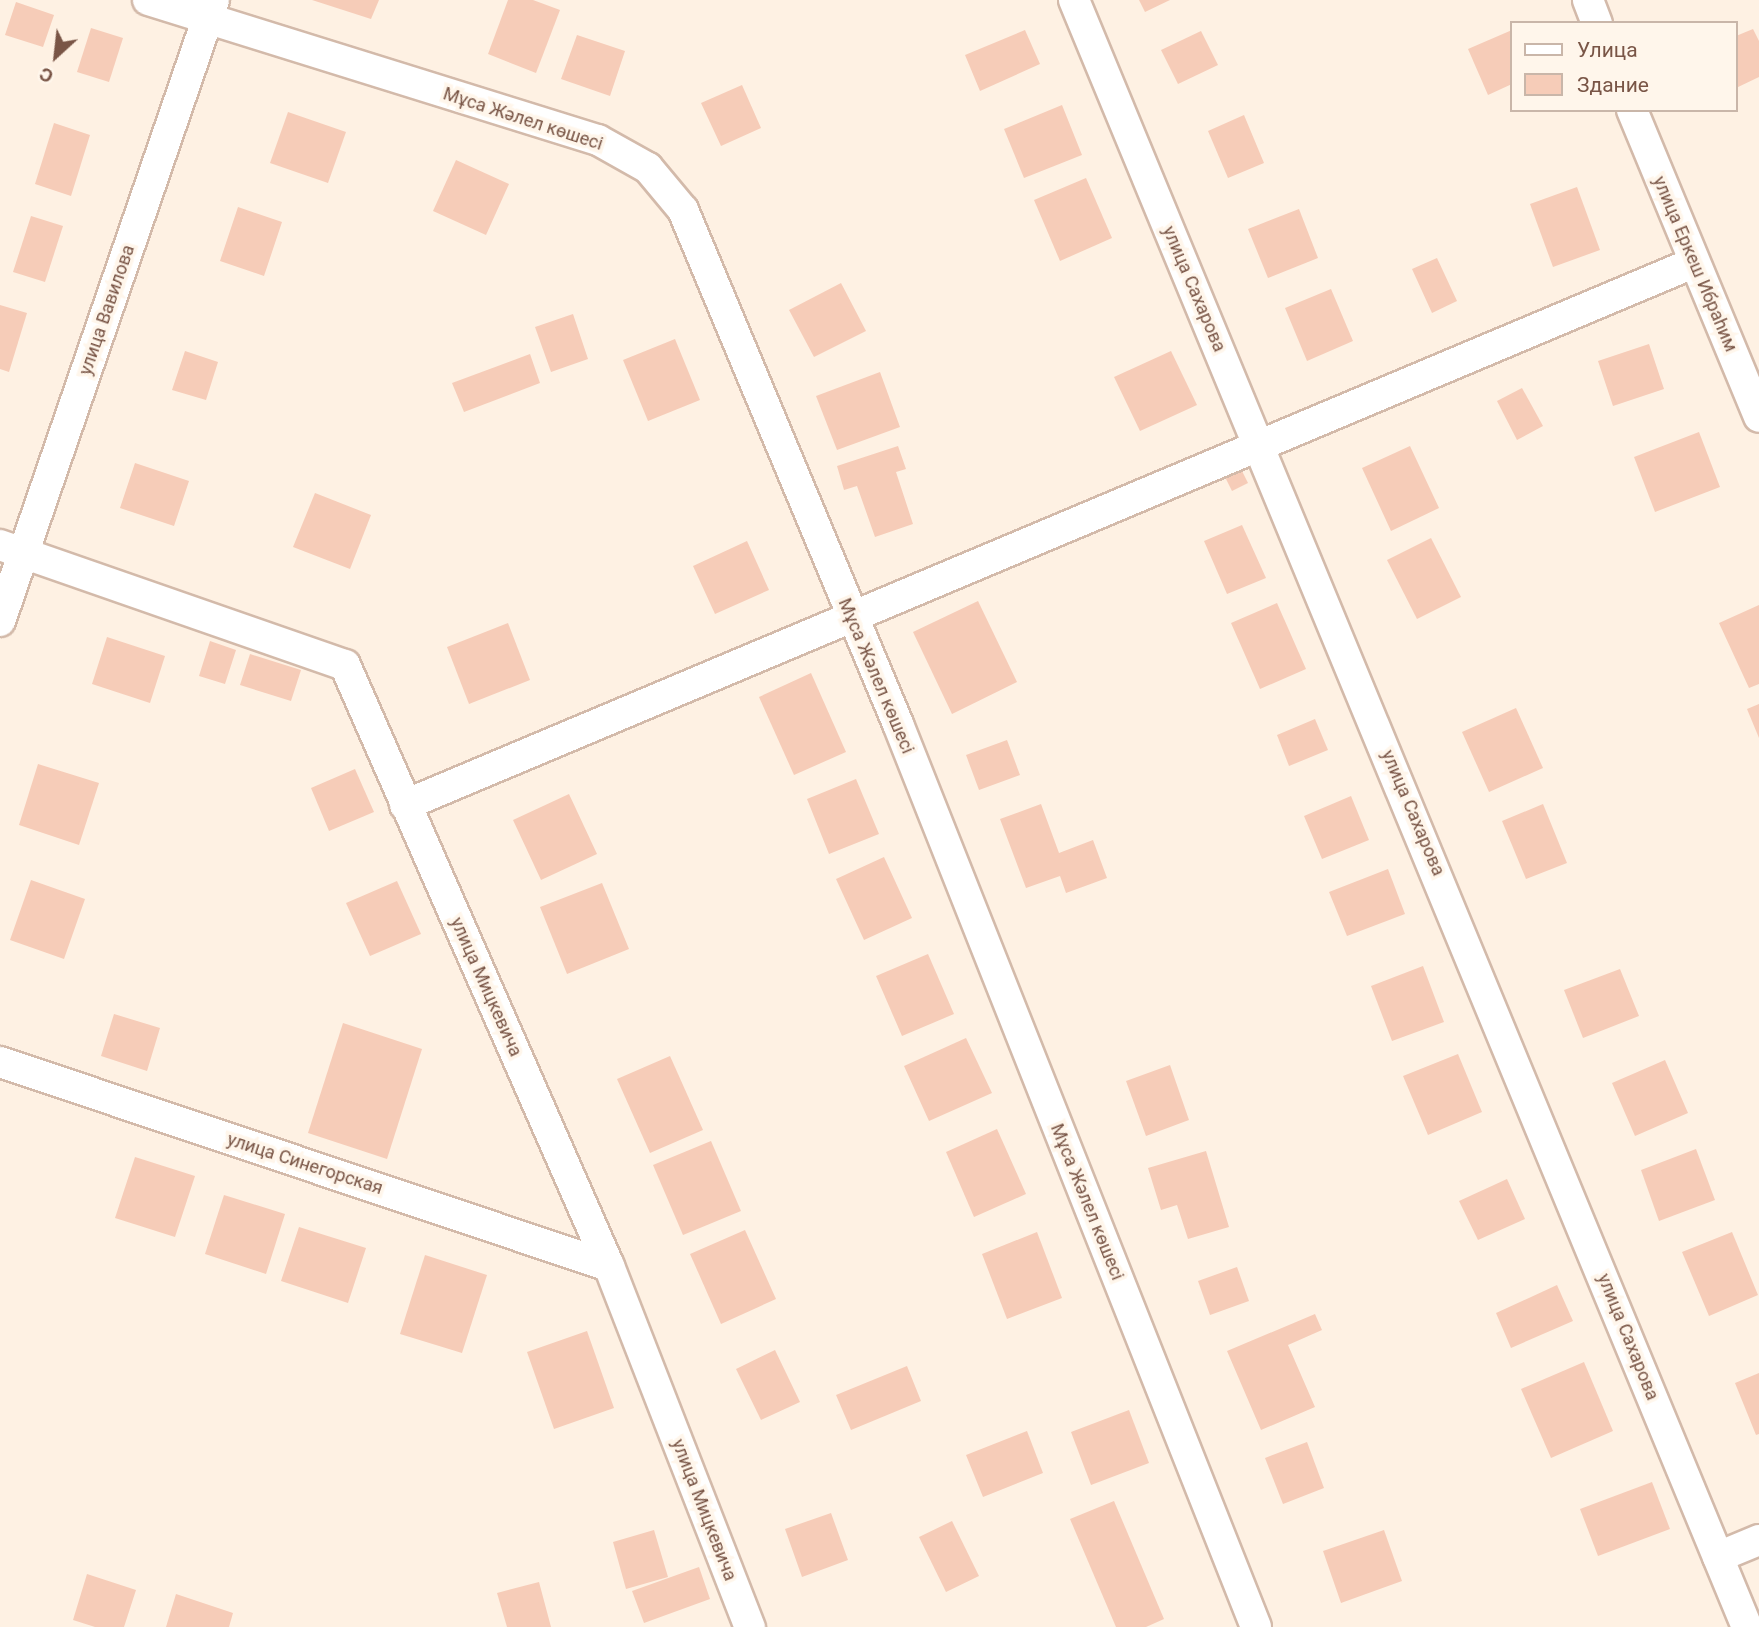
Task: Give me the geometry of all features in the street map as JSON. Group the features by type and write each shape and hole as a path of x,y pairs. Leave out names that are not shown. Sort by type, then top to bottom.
{"street":[{"name":"Мұса Жәлел көшесі","path":"148,0 211,10 598,140 648,169 683,210 850,619 898,724 1256,1627"},
{"name":"улица Сахарова","path":"1074,0 1747,1627"},
{"path":"1588,0 1596,21"},
{"name":"улица Вавилова","path":"0,621 12,550 211,10"},
{"name":"улица Еркеш Ибраһим","path":"1633,112 1693,263 1759,417"},
{"path":"405,805 850,619 1258,443 1693,263"},
{"name":"улица Мицкевича","path":"12,550 345,665 609,1266 750,1627"},
{"name":"улица Синегорская","path":"0,1062 609,1266"},
{"path":"1718,1557 1759,1540"}],"building":[{"path":"312,0 379,0 371,19"},
{"path":"508,0 533,0 560,10 536,73 488,54"},
{"path":"1139,0 1170,0 1145,12"},
{"path":"16,2 54,15 43,47 5,35"},
{"path":"91,28 123,38 109,82 77,72"},
{"path":"1753,29 1759,41 1759,77 1738,87 1738,35"},
{"path":"1025,30 1040,64 980,91 965,55"},
{"path":"1201,31 1218,65 1178,84 1161,50"},
{"path":"1510,31 1510,85 1488,95 1468,49"},
{"path":"577,35 625,51 610,96 561,79"},
{"path":"742,85 761,128 721,146 701,103"},
{"path":"1062,105 1082,155 1024,178 1004,129"},
{"path":"288,112 346,132 328,183 270,163"},
{"path":"1244,115 1264,163 1228,178 1208,131"},
{"path":"54,123 90,135 71,196 35,184"},
{"path":"456,160 509,184 486,235 433,211"},
{"path":"1086,178 1112,238 1060,261 1034,200"},
{"path":"1577,187 1600,250 1553,267 1530,204"},
{"path":"238,207 282,222 264,276 220,261"},
{"path":"1299,209 1318,258 1268,278 1248,229"},
{"path":"31,216 63,226 45,282 13,272"},
{"path":"1437,258 1457,301 1432,313 1412,269"},
{"path":"841,283 866,331 814,357 789,310"},
{"path":"1331,289 1353,341 1307,361 1285,308"},
{"path":"0,305 27,313 9,372 0,369"},
{"path":"573,314 588,359 551,372 535,327"},
{"path":"675,339 700,400 648,421 623,360"},
{"path":"1649,344 1664,389 1613,406 1598,361"},
{"path":"185,351 218,362 206,400 172,390"},
{"path":"1171,351 1197,405 1140,431 1114,377"},
{"path":"530,354 540,383 464,412 452,383"},
{"path":"880,372 900,427 837,450 816,396"},
{"path":"1522,388 1543,426 1517,440 1497,401"},
{"path":"1699,432 1720,487 1655,512 1634,457"},
{"path":"898,446 906,469 896,472 913,524 875,537 857,486 844,490 837,466"},
{"path":"1410,446 1439,508 1391,531 1362,468"},
{"path":"135,463 189,481 174,526 120,508"},
{"path":"1241,469 1248,483 1232,491 1225,477"},
{"path":"315,493 371,515 350,569 293,547"},
{"path":"1242,525 1266,578 1227,594 1204,541"},
{"path":"1431,538 1461,597 1417,619 1387,560"},
{"path":"747,541 769,590 715,614 693,566"},
{"path":"978,601 1017,682 952,714 913,632"},
{"path":"1277,603 1306,669 1260,689 1231,623"},
{"path":"1759,605 1759,684 1749,688 1719,623"},
{"path":"508,623 530,680 469,704 447,647"},
{"path":"107,637 165,656 150,703 92,684"},
{"path":"210,641 236,650 225,684 199,676"},
{"path":"250,654 301,670 291,701 240,685"},
{"path":"811,673 846,752 794,775 759,697"},
{"path":"1759,704 1759,738 1747,709"},
{"path":"1516,708 1543,768 1489,792 1462,732"},
{"path":"1315,719 1328,750 1289,766 1277,735"},
{"path":"1007,740 1020,775 979,790 966,755"},
{"path":"38,764 99,783 79,845 19,825"},
{"path":"355,769 374,812 329,831 311,788"},
{"path":"856,779 879,834 829,854 807,799"},
{"path":"569,794 597,854 541,880 513,820"},
{"path":"1351,796 1369,840 1322,859 1304,816"},
{"path":"1041,804 1059,853 1093,840 1107,878 1066,893 1060,876 1026,888 1000,819"},
{"path":"1543,804 1567,863 1526,879 1502,821"},
{"path":"884,857 912,918 864,940 836,879"},
{"path":"1388,869 1405,914 1347,936 1329,892"},
{"path":"31,880 85,899 64,959 10,940"},
{"path":"397,881 421,934 370,956 346,903"},
{"path":"602,883 629,949 567,974 540,907"},
{"path":"928,954 954,1014 902,1036 876,976"},
{"path":"1423,966 1444,1022 1392,1041 1371,986"},
{"path":"1620,969 1639,1016 1583,1038 1564,990"},
{"path":"114,1014 160,1028 147,1071 101,1056"},
{"path":"343,1023 422,1049 387,1159 308,1133"},
{"path":"966,1038 992,1093 929,1121 904,1066"},
{"path":"1458,1054 1482,1112 1428,1135 1403,1076"},
{"path":"670,1056 703,1130 650,1153 617,1079"},
{"path":"1665,1060 1688,1113 1635,1136 1612,1083"},
{"path":"1170,1065 1189,1120 1146,1136 1126,1081"},
{"path":"997,1129 1026,1194 974,1217 946,1152"},
{"path":"711,1141 741,1211 683,1235 653,1165"},
{"path":"1696,1149 1715,1200 1659,1221 1641,1170"},
{"path":"1206,1151 1229,1227 1188,1239 1177,1205 1161,1210 1148,1168"},
{"path":"135,1157 195,1176 175,1237 115,1218"},
{"path":"1507,1179 1525,1219 1478,1240 1459,1201"},
{"path":"224,1195 285,1214 266,1274 205,1254"},
{"path":"299,1227 366,1248 348,1303 281,1281"},
{"path":"745,1230 776,1299 721,1324 690,1254"},
{"path":"1037,1232 1062,1298 1007,1319 982,1254"},
{"path":"1732,1232 1758,1295 1709,1316 1682,1252"},
{"path":"425,1255 487,1275 462,1353 400,1334"},
{"path":"1237,1267 1249,1301 1210,1315 1198,1281"},
{"path":"1557,1285 1573,1321 1511,1348 1496,1313"},
{"path":"1315,1314 1322,1330 1288,1345 1315,1407 1261,1430 1227,1351"},
{"path":"587,1331 614,1408 554,1429 527,1352"},
{"path":"775,1350 800,1402 761,1420 736,1369"},
{"path":"1584,1362 1613,1431 1551,1458 1521,1389"},
{"path":"907,1366 921,1401 851,1430 836,1395"},
{"path":"1759,1373 1759,1434 1756,1435 1735,1383"},
{"path":"1129,1410 1149,1463 1091,1485 1071,1432"},
{"path":"1027,1431 1043,1473 983,1497 966,1455"},
{"path":"1307,1442 1324,1488 1283,1504 1265,1458"},
{"path":"1652,1482 1670,1529 1598,1556 1580,1509"},
{"path":"1114,1501 1164,1619 1146,1627 1116,1627 1070,1519"},
{"path":"831,1513 848,1560 802,1577 785,1529"},
{"path":"952,1521 979,1576 946,1592 919,1537"},
{"path":"654,1530 668,1577 626,1589 613,1542"},
{"path":"1384,1530 1402,1581 1341,1603 1323,1551"},
{"path":"699,1567 710,1599 644,1623 632,1591"},
{"path":"87,1574 136,1590 124,1627 95,1627 73,1620"},
{"path":"539,1582 551,1627 507,1627 497,1593"},
{"path":"176,1594 233,1613 229,1627 166,1627"}]}
